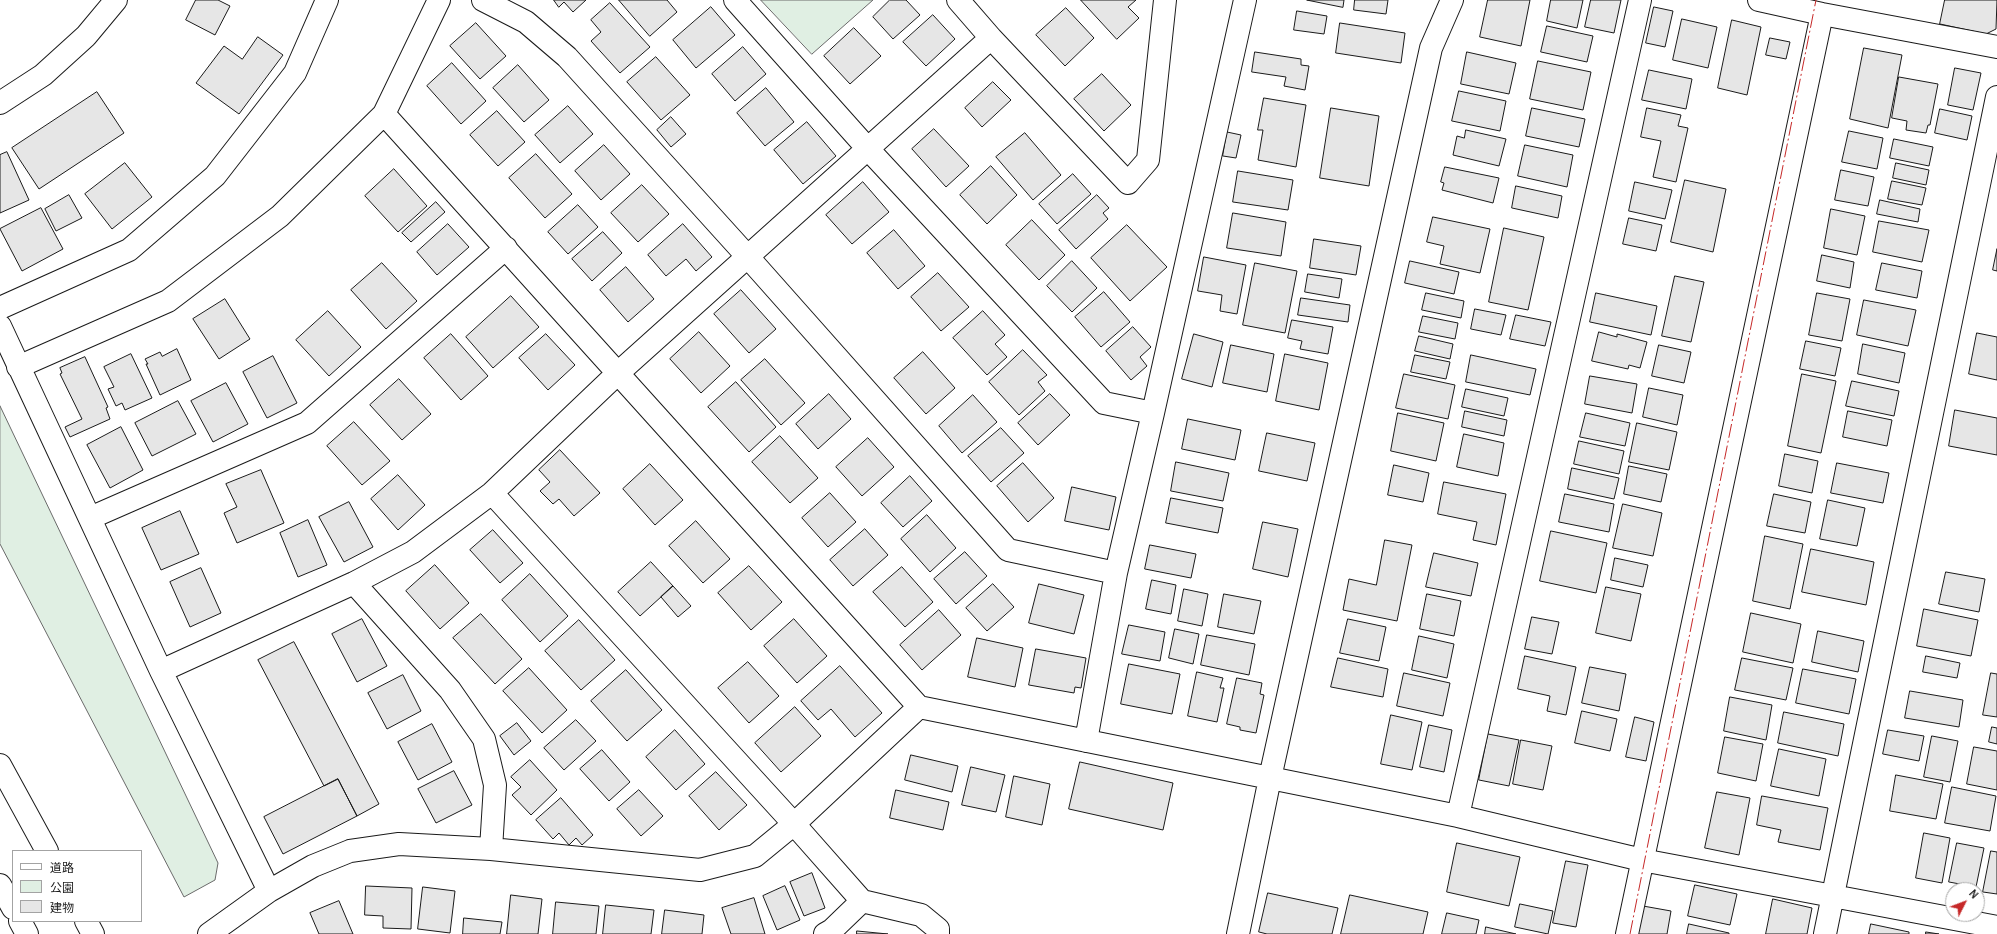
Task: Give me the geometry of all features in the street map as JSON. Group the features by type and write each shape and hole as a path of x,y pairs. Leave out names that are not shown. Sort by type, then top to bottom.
{"main road":[{"path":"0,103 43,75 86,36 116,0"},
{"path":"0,308 129,250 215,176 295,73 327,0"},
{"path":"18,367 168,301 280,216 384,114 439,0"},
{"path":"483,0 526,22 567,57 748,256 1008,550 1116,573"},
{"path":"735,0 868,149 1104,403 1153,412"},
{"path":"958,0 991,38 1128,183 1148,160 1165,0"},
{"path":"1086,741 1116,573 1244,0"},
{"path":"1238,934 1270,778 1431,48 1452,0"},
{"path":"1458,816 1640,0"},
{"path":"1759,0 1822,14 1997,47"},
{"path":"1627,934 1822,14"},
{"path":"162,671 354,583 413,552 492,493 618,373 991,38"},
{"path":"1825,934 1997,97"},
{"path":"384,114 919,707 1458,816 1642,860 1997,928"},
{"path":"90,518 308,423 506,248"},
{"path":"0,326 162,671 269,890"},
{"path":"492,493 862,900 921,915 938,929 938,934"},
{"path":"354,583 450,690 484,739 495,785 491,849"},
{"path":"209,934 269,890 313,866 350,851 399,844 491,849 700,870 755,856 794,824 919,707"},
{"path":"0,765 46,850"},
{"path":"0,885 12,906"},
{"path":"825,934 832,930 862,900"},
{"path":"21,922 28,934"},
{"path":"87,922 93,934"}],"green space":[{"path":"761,0 873,0 812,54"},
{"path":"0,406 218,863 215,880 184,897 0,544"}],"building":[{"path":"196,0 218,0 230,6 215,35 186,20"},
{"path":"554,0 586,0 573,12 564,2 559,7"},
{"path":"619,0 667,0 677,12 650,36"},
{"path":"890,0 906,0 920,15 893,39 873,17"},
{"path":"1081,0 1136,0 1128,7 1139,18 1117,39"},
{"path":"1307,0 1344,0 1343,7"},
{"path":"1355,0 1388,0 1386,14 1354,10"},
{"path":"1488,0 1530,0 1521,46 1480,37"},
{"path":"1551,0 1583,0 1577,28 1547,21"},
{"path":"1591,0 1621,0 1614,33 1585,27"},
{"path":"1945,0 1997,0 1996,29 1986,34 1940,24"},
{"path":"610,3 650,47 620,73 591,41 601,32 591,20"},
{"path":"711,7 735,35 696,68 673,40"},
{"path":"1654,7 1673,11 1665,47 1646,43"},
{"path":"1066,8 1094,38 1065,66 1036,35"},
{"path":"1297,11 1327,16 1324,34 1294,30"},
{"path":"933,15 955,39 926,66 903,42"},
{"path":"1682,19 1717,27 1708,68 1673,60"},
{"path":"1732,20 1761,27 1747,95 1718,88"},
{"path":"476,23 506,56 480,79 450,46"},
{"path":"1340,23 1405,33 1401,63 1336,53"},
{"path":"1547,26 1593,36 1587,62 1541,52"},
{"path":"854,28 881,56 850,84 824,56"},
{"path":"258,37 283,55 239,114 196,83 224,46 242,59"},
{"path":"1770,38 1790,42 1786,59 1766,55"},
{"path":"743,47 766,74 735,101 712,74"},
{"path":"1864,48 1902,55 1888,128 1850,119"},
{"path":"1255,52 1301,59 1301,65 1309,66 1305,90 1284,86 1286,77 1252,72"},
{"path":"1467,52 1516,63 1509,94 1461,84"},
{"path":"656,57 690,95 661,120 627,82"},
{"path":"1538,61 1591,72 1583,110 1530,99"},
{"path":"452,63 486,101 461,124 427,86"},
{"path":"518,65 549,100 524,122 493,88"},
{"path":"1955,68 1981,73 1973,110 1948,105"},
{"path":"1649,70 1692,79 1686,109 1642,100"},
{"path":"1102,74 1131,105 1104,131 1074,99"},
{"path":"1899,77 1938,84 1930,125 1928,125 1926,133 1906,130 1907,121 1892,118"},
{"path":"993,82 1011,100 982,127 965,108"},
{"path":"766,88 794,122 765,146 737,113"},
{"path":"1459,91 1506,101 1500,131 1452,121"},
{"path":"97,92 124,133 39,189 12,148"},
{"path":"1264,98 1306,105 1296,167 1258,160 1263,130 1258,130"},
{"path":"568,106 593,134 560,163 535,135"},
{"path":"1331,108 1379,116 1369,186 1320,178"},
{"path":"1532,108 1585,119 1579,147 1526,136"},
{"path":"1647,108 1681,115 1678,126 1688,128 1676,182 1653,177 1661,141 1641,137"},
{"path":"1940,109 1972,116 1967,140 1935,133"},
{"path":"497,111 525,142 498,166 470,135"},
{"path":"671,117 686,134 671,147 657,130"},
{"path":"807,122 836,156 803,184 774,150"},
{"path":"934,129 969,166 946,187 912,149"},
{"path":"1466,130 1506,139 1499,166 1453,155 1457,136 1464,138"},
{"path":"1849,131 1883,138 1877,169 1842,162"},
{"path":"1227,132 1241,135 1236,158 1223,156"},
{"path":"1025,133 1061,175 1033,200 996,157"},
{"path":"1894,139 1933,147 1929,166 1890,158"},
{"path":"604,145 630,174 601,200 575,171"},
{"path":"1525,145 1573,155 1567,187 1518,176"},
{"path":"7,152 29,200 0,213 0,155"},
{"path":"536,154 572,194 545,218 509,178"},
{"path":"125,163 152,197 112,229 85,194"},
{"path":"1896,163 1929,170 1926,185 1893,178"},
{"path":"991,166 1017,195 987,224 960,195"},
{"path":"1445,167 1499,178 1493,203 1442,190 1444,183 1441,182"},
{"path":"394,169 427,206 398,232 365,196"},
{"path":"1841,170 1874,177 1868,206 1835,200"},
{"path":"1238,171 1293,180 1288,210 1233,202"},
{"path":"1073,174 1091,194 1057,224 1039,204"},
{"path":"1685,180 1726,189 1713,252 1671,242"},
{"path":"1892,181 1926,188 1922,205 1888,199"},
{"path":"863,182 889,212 852,244 826,215"},
{"path":"1635,182 1672,190 1665,219 1629,211"},
{"path":"642,185 669,214 638,242 611,213"},
{"path":"1516,186 1562,196 1558,218 1512,208"},
{"path":"69,195 82,218 56,231 45,209"},
{"path":"1097,195 1109,208 1103,213 1108,219 1076,249 1059,230"},
{"path":"1880,200 1920,209 1918,222 1877,214"},
{"path":"436,202 445,212 411,242 402,233"},
{"path":"578,205 598,227 568,254 548,232"},
{"path":"41,208 63,249 22,271 0,229"},
{"path":"1831,209 1865,216 1857,255 1824,248"},
{"path":"1233,213 1286,222 1281,256 1227,248"},
{"path":"1433,217 1490,229 1480,273 1440,264 1444,246 1427,242"},
{"path":"1629,218 1662,225 1656,251 1623,244"},
{"path":"1032,220 1065,255 1039,280 1006,245"},
{"path":"1879,221 1929,230 1922,262 1873,252"},
{"path":"448,224 469,247 437,275 417,252"},
{"path":"683,224 712,257 696,271 686,259 666,276 648,255"},
{"path":"1127,225 1167,267 1130,301 1091,258"},
{"path":"1504,228 1544,237 1528,310 1489,302"},
{"path":"894,230 925,266 898,289 867,253"},
{"path":"603,232 622,253 592,281 572,259"},
{"path":"1314,239 1361,246 1356,275 1310,268"},
{"path":"1997,249 1997,271 1993,270"},
{"path":"1822,255 1854,262 1850,288 1817,281"},
{"path":"1204,257 1246,265 1237,314 1220,311 1222,295 1198,291"},
{"path":"1072,261 1097,288 1072,312 1047,286"},
{"path":"1410,261 1459,272 1454,294 1405,283"},
{"path":"382,263 417,301 386,329 351,290"},
{"path":"1255,263 1297,271 1285,333 1243,325"},
{"path":"1882,263 1922,271 1917,298 1876,290"},
{"path":"626,267 654,299 628,322 600,290"},
{"path":"938,273 969,307 941,331 911,297"},
{"path":"1308,274 1342,279 1339,298 1305,292"},
{"path":"1675,276 1704,282 1691,342 1662,336"},
{"path":"741,290 776,329 749,353 714,314"},
{"path":"1104,292 1130,322 1101,347 1075,317"},
{"path":"1426,293 1464,301 1461,318 1422,310"},
{"path":"1596,293 1657,306 1651,335 1590,322"},
{"path":"1817,293 1850,299 1842,341 1809,335"},
{"path":"511,296 539,327 493,368 466,337"},
{"path":"1301,298 1350,305 1348,322 1298,315"},
{"path":"225,299 250,339 219,359 193,319"},
{"path":"1864,300 1916,310 1908,346 1857,335"},
{"path":"1475,309 1506,315 1501,335 1471,329"},
{"path":"328,311 361,347 329,376 296,340"},
{"path":"983,311 1005,335 995,344 1007,357 987,375 953,338"},
{"path":"1516,315 1551,322 1545,346 1510,339"},
{"path":"1423,316 1458,323 1455,339 1419,332"},
{"path":"1292,320 1333,327 1328,354 1300,349 1302,341 1288,338"},
{"path":"1133,327 1151,347 1140,357 1147,366 1131,380 1106,351"},
{"path":"699,332 730,366 701,393 670,359"},
{"path":"1599,332 1617,337 1617,334 1647,342 1640,368 1629,365 1628,369 1592,361"},
{"path":"1977,333 1997,337 1997,380 1969,374"},
{"path":"451,334 488,376 461,400 424,358"},
{"path":"546,334 575,365 548,390 519,358"},
{"path":"1194,334 1223,342 1212,387 1182,379"},
{"path":"1419,336 1453,344 1450,359 1415,351"},
{"path":"1806,341 1841,348 1835,376 1800,369"},
{"path":"1863,344 1905,353 1899,383 1858,374"},
{"path":"1231,345 1274,354 1267,392 1223,383"},
{"path":"1659,345 1691,352 1684,383 1652,376"},
{"path":"177,349 191,380 160,395 145,359 160,352 162,356"},
{"path":"1023,350 1047,375 1038,382 1045,391 1019,415 989,382"},
{"path":"923,352 955,388 926,414 894,378"},
{"path":"131,354 152,398 125,410 122,403 116,406 108,389 114,387 104,367"},
{"path":"1285,354 1328,363 1319,410 1276,401"},
{"path":"1415,355 1450,362 1446,379 1411,372"},
{"path":"1471,355 1536,369 1530,395 1466,382"},
{"path":"273,356 297,403 267,418 243,372"},
{"path":"85,357 108,407 106,408 110,419 70,437 65,427 82,419 60,374 62,373 60,368"},
{"path":"765,359 805,403 781,425 741,380"},
{"path":"1404,374 1455,385 1448,419 1396,408"},
{"path":"1802,374 1836,381 1821,453 1788,446"},
{"path":"1590,376 1637,384 1632,413 1585,404"},
{"path":"399,379 431,414 402,440 370,405"},
{"path":"1852,381 1899,391 1894,416 1846,406"},
{"path":"736,382 776,427 749,452 708,407"},
{"path":"226,383 248,424 213,442 191,401"},
{"path":"1649,388 1683,395 1677,425 1643,417"},
{"path":"1466,389 1508,398 1504,416 1462,407"},
{"path":"829,394 851,419 818,449 796,424"},
{"path":"1050,394 1070,415 1038,445 1018,423"},
{"path":"973,395 997,422 962,453 939,426"},
{"path":"178,401 196,434 152,456 135,423"},
{"path":"1955,410 1997,418 1997,455 1949,446"},
{"path":"1465,411 1507,420 1504,436 1462,427"},
{"path":"1848,411 1892,420 1887,446 1843,437"},
{"path":"1398,413 1444,423 1436,461 1391,451"},
{"path":"1586,413 1630,423 1625,446 1580,437"},
{"path":"1188,419 1241,430 1235,460 1182,449"},
{"path":"354,422 390,461 362,485 327,446"},
{"path":"1637,423 1677,432 1669,470 1629,462"},
{"path":"121,427 143,470 110,488 87,445"},
{"path":"1001,428 1024,453 991,482 968,456"},
{"path":"1267,433 1315,443 1307,481 1259,471"},
{"path":"1464,434 1504,443 1498,476 1457,467"},
{"path":"780,436 818,478 790,503 752,462"},
{"path":"868,438 894,467 862,496 836,467"},
{"path":"1579,441 1624,451 1619,474 1574,464"},
{"path":"560,450 600,493 574,516 559,499 553,504 540,491 550,482 539,470"},
{"path":"1785,454 1818,461 1812,493 1779,486"},
{"path":"1176,462 1229,473 1223,501 1171,491"},
{"path":"1023,463 1054,498 1028,522 997,486"},
{"path":"1837,463 1889,473 1883,503 1831,493"},
{"path":"650,464 683,500 655,525 623,489"},
{"path":"1394,465 1429,473 1423,502 1388,495"},
{"path":"1629,466 1667,474 1661,502 1624,494"},
{"path":"1572,468 1619,478 1614,499 1568,489"},
{"path":"261,470 284,523 237,543 224,513 237,507 226,484"},
{"path":"398,475 425,505 398,530 371,499"},
{"path":"910,476 932,501 903,527 881,503"},
{"path":"1444,482 1506,494 1496,545 1473,540 1477,522 1438,514"},
{"path":"1072,487 1116,497 1109,530 1065,521"},
{"path":"830,493 856,522 828,547 802,518"},
{"path":"1565,494 1614,504 1609,532 1559,522"},
{"path":"1774,494 1811,502 1805,533 1767,526"},
{"path":"1171,498 1223,508 1218,533 1166,523"},
{"path":"1828,500 1865,508 1857,546 1820,539"},
{"path":"349,502 373,547 344,562 319,517"},
{"path":"1623,504 1662,513 1653,556 1613,548"},
{"path":"180,511 199,554 161,570 142,528"},
{"path":"927,515 956,548 930,572 901,539"},
{"path":"308,520 327,565 298,577 280,533"},
{"path":"696,521 730,559 703,583 669,546"},
{"path":"1263,522 1298,529 1288,577 1253,569"},
{"path":"865,529 888,555 853,586 830,560"},
{"path":"493,530 523,563 500,583 470,550"},
{"path":"1551,531 1607,543 1596,593 1540,581"},
{"path":"1765,536 1803,544 1790,609 1753,601"},
{"path":"1385,540 1412,545 1397,621 1343,610 1349,579 1376,585"},
{"path":"1150,545 1196,554 1191,578 1145,569"},
{"path":"1811,549 1874,562 1866,605 1802,592"},
{"path":"965,552 987,576 956,604 934,579"},
{"path":"1434,553 1478,563 1471,596 1426,587"},
{"path":"1615,558 1648,565 1643,587 1611,580"},
{"path":"651,562 673,586 640,616 618,592"},
{"path":"435,565 469,603 440,629 406,591"},
{"path":"749,566 782,602 751,630 718,593"},
{"path":"902,567 933,602 905,627 873,592"},
{"path":"201,568 221,613 190,627 170,582"},
{"path":"1946,572 1985,579 1979,612 1939,604"},
{"path":"530,574 568,616 540,642 502,600"},
{"path":"1152,580 1176,585 1171,614 1146,609"},
{"path":"993,584 1014,607 987,631 966,608"},
{"path":"1039,584 1084,595 1074,634 1029,623"},
{"path":"673,586 691,606 678,617 661,597"},
{"path":"1606,587 1641,594 1631,641 1596,633"},
{"path":"1184,589 1208,594 1202,626 1178,621"},
{"path":"1224,594 1261,601 1254,634 1218,627"},
{"path":"1427,594 1461,601 1454,636 1420,629"},
{"path":"1924,609 1978,620 1971,656 1917,646"},
{"path":"939,610 961,635 922,670 900,645"},
{"path":"1751,613 1801,624 1793,663 1743,652"},
{"path":"481,614 522,659 495,684 453,638"},
{"path":"1532,617 1559,622 1552,654 1525,649"},
{"path":"362,619 387,666 357,682 332,634"},
{"path":"794,619 827,656 797,683 764,646"},
{"path":"1348,619 1386,627 1379,661 1340,653"},
{"path":"579,620 615,660 581,690 545,651"},
{"path":"1129,625 1165,632 1160,661 1122,654"},
{"path":"1175,629 1199,634 1193,664 1169,658"},
{"path":"1818,631 1864,641 1858,672 1812,662"},
{"path":"1207,635 1255,644 1249,675 1201,665"},
{"path":"1419,636 1454,644 1447,678 1412,670"},
{"path":"977,638 1023,648 1015,687 968,677"},
{"path":"294,642 379,804 357,816 338,779 324,786 258,660"},
{"path":"1036,649 1086,658 1081,688 1075,687 1074,693 1029,685"},
{"path":"1525,656 1576,667 1566,715 1547,711 1550,696 1518,689"},
{"path":"1926,656 1960,663 1957,678 1923,672"},
{"path":"1338,658 1388,669 1383,697 1331,687"},
{"path":"1742,658 1793,668 1786,700 1735,690"},
{"path":"748,662 779,696 749,723 718,688"},
{"path":"1129,664 1180,674 1172,714 1121,704"},
{"path":"840,666 882,713 855,737 831,709 818,720 801,701"},
{"path":"1590,667 1626,674 1619,711 1582,703"},
{"path":"529,668 567,710 542,733 503,691"},
{"path":"1803,669 1856,679 1849,714 1796,703"},
{"path":"626,670 662,710 627,741 591,701"},
{"path":"1197,672 1223,678 1220,688 1224,688 1217,722 1188,716"},
{"path":"1404,673 1450,683 1443,716 1397,706"},
{"path":"1991,673 1997,674 1997,717 1983,715"},
{"path":"403,675 421,711 387,729 368,693"},
{"path":"1237,678 1262,683 1260,694 1264,695 1256,733 1240,730 1240,727 1227,724"},
{"path":"1910,691 1963,700 1959,727 1905,718"},
{"path":"1730,697 1772,705 1766,740 1724,731"},
{"path":"795,707 821,736 781,772 755,743"},
{"path":"1582,711 1617,719 1610,751 1575,743"},
{"path":"1784,712 1844,724 1838,756 1778,743"},
{"path":"1391,715 1422,722 1412,770 1381,764"},
{"path":"1635,717 1654,722 1646,761 1626,757"},
{"path":"576,720 596,741 564,770 544,748"},
{"path":"517,723 531,741 514,755 500,736"},
{"path":"432,724 452,762 418,780 398,742"},
{"path":"1429,725 1452,730 1444,772 1420,767"},
{"path":"1992,727 1997,728 1997,744 1989,742"},
{"path":"675,730 705,764 676,790 646,757"},
{"path":"1888,730 1924,736 1919,761 1883,754"},
{"path":"1488,734 1519,740 1509,786 1479,780"},
{"path":"1932,736 1958,741 1950,782 1924,777"},
{"path":"1725,737 1763,744 1756,781 1718,773"},
{"path":"1521,740 1552,746 1543,790 1513,784"},
{"path":"1974,747 1997,751 1997,790 1967,784"},
{"path":"1779,749 1826,759 1819,796 1771,786"},
{"path":"602,750 630,782 609,801 580,769"},
{"path":"911,755 958,766 952,792 905,780"},
{"path":"530,760 557,790 531,815 512,795 521,787 511,777"},
{"path":"1080,762 1173,783 1163,830 1069,809"},
{"path":"971,767 1005,775 996,812 962,805"},
{"path":"454,771 472,805 436,823 418,789"},
{"path":"716,772 747,805 719,830 689,796"},
{"path":"1896,775 1943,784 1936,819 1890,811"},
{"path":"1014,776 1050,784 1042,825 1006,817"},
{"path":"338,779 357,816 283,854 264,817"},
{"path":"1952,787 1996,796 1990,831 1945,823"},
{"path":"639,790 663,816 641,836 617,809"},
{"path":"896,790 949,802 943,830 890,818"},
{"path":"1717,792 1750,798 1739,855 1705,848"},
{"path":"1762,796 1828,808 1820,850 1778,842 1781,830 1757,825"},
{"path":"561,798 593,835 582,845 576,838 569,845 559,833 553,839 536,820"},
{"path":"1924,833 1950,838 1942,883 1916,878"},
{"path":"1457,843 1520,857 1509,906 1447,892"},
{"path":"1957,843 1984,848 1977,882 1949,882"},
{"path":"1991,851 1997,852 1997,894 1985,892 1985,882"},
{"path":"1566,861 1588,865 1576,927 1553,923"},
{"path":"812,873 825,908 804,916 790,882"},
{"path":"1695,885 1737,894 1730,925 1688,916"},
{"path":"366,886 412,888 411,929 383,928 383,916 365,915"},
{"path":"785,886 800,920 777,930 763,896"},
{"path":"423,887 455,891 450,933 418,929"},
{"path":"1268,893 1338,908 1332,934 1267,934 1259,932"},
{"path":"511,895 542,899 538,934 507,934"},
{"path":"1350,895 1428,912 1423,934 1341,934"},
{"path":"754,898 765,934 731,934 722,908"},
{"path":"1773,899 1812,908 1807,934 1766,934"},
{"path":"339,901 353,934 319,934 310,913"},
{"path":"556,902 599,906 596,934 553,934"},
{"path":"1520,904 1553,911 1548,934 1515,927"},
{"path":"606,905 654,910 651,934 603,934"},
{"path":"1643,906 1671,911 1667,934 1638,934"},
{"path":"665,910 704,915 702,934 662,934"},
{"path":"1447,913 1479,920 1476,934 1442,934"},
{"path":"464,918 502,922 500,934 463,934"},
{"path":"1689,924 1729,933 1729,934 1687,934"},
{"path":"1871,924 1909,932 1909,934 1869,934"},
{"path":"1486,927 1516,934 1485,934"},
{"path":"857,931 888,934 857,934"},
{"path":"1926,932 1939,934 1926,934"}],"power":[{"path":"1630,934 1816,0"}]}
